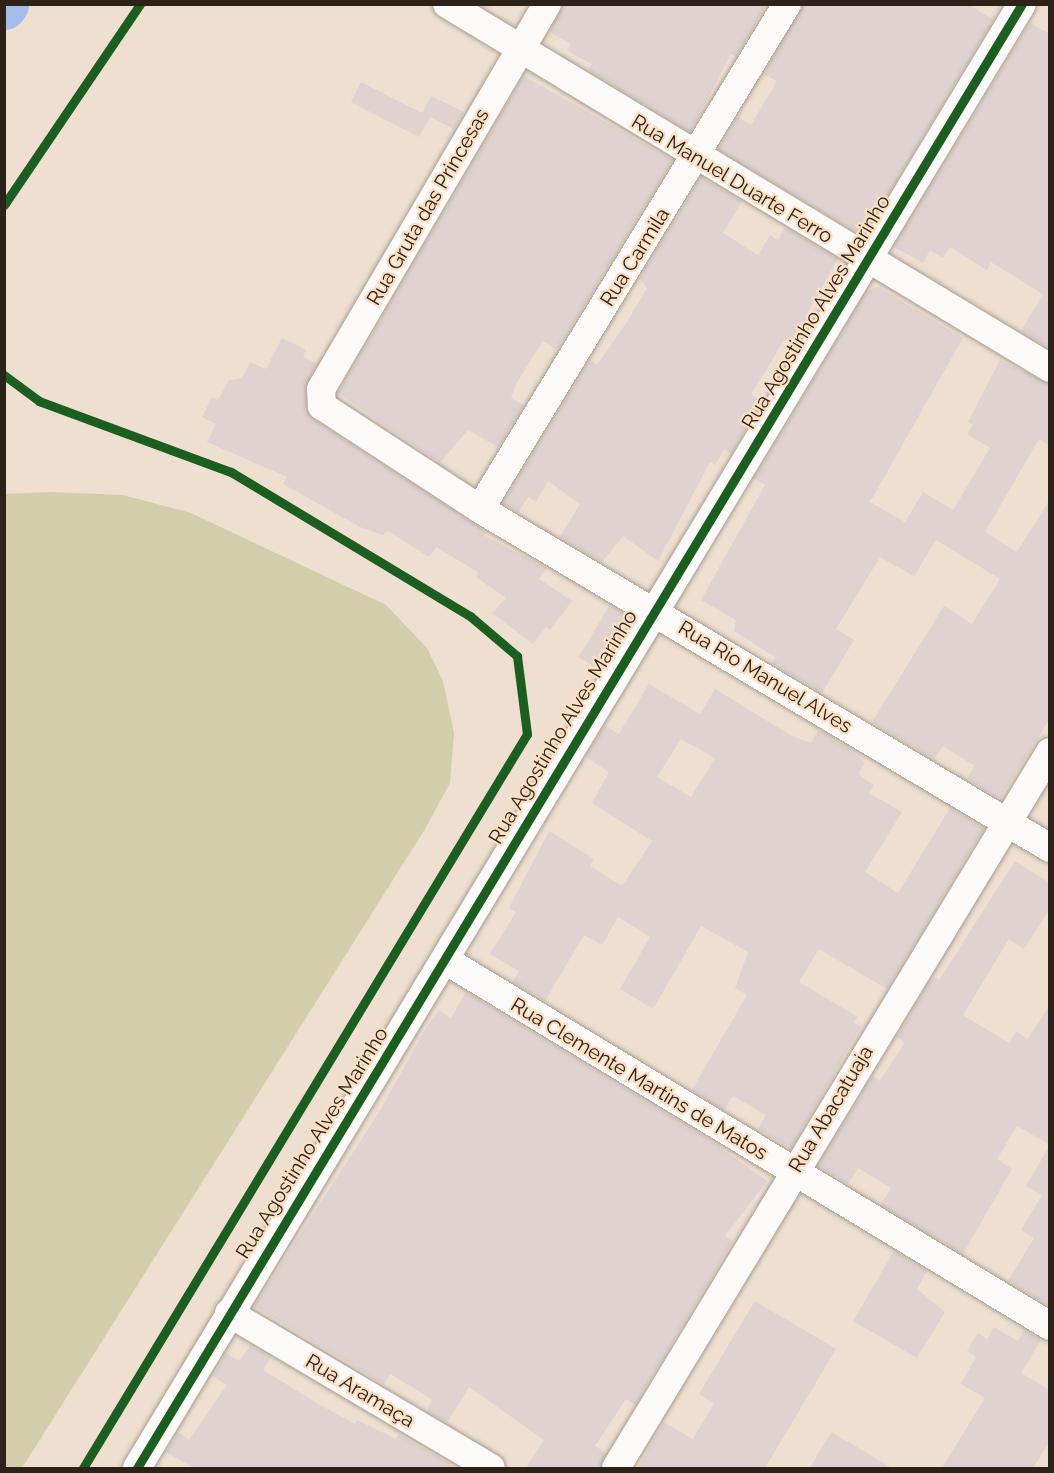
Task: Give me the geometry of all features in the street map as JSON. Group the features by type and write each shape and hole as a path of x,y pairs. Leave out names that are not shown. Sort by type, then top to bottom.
{"street":[{"name":"Rua Manuel Duarte Ferro","path":"447,4 519,52 1050,368"},
{"name":"Rua Gruta das Princesas","path":"326,412 321,389 547,4"},
{"name":"Rua Carmila","path":"480,509 696,158 787,4"},
{"name":"Rua Agostinho Alves Marinho","path":"137,1468 1022,4"},
{"name":"Rua Rio Manuel Alves","path":"326,412 480,509 1050,848"},
{"name":"Rua Abacatuaja","path":"616,1468 792,1172 1050,752"},
{"name":"Rua Clemente Martins de Matos","path":"445,960 1050,1326"},
{"name":"Rua Aramaça","path":"230,1313 491,1468"}],"shaded area":[{"path":"49,492 123,495 191,513 386,605 427,648 443,681 454,733 450,783 425,829 22,1468 5,1468 4,494"}],"building":[{"path":"563,4 767,4 736,57 731,54 690,132 588,70 591,64 567,50 570,44 550,32"},
{"path":"803,4 968,4 993,20 863,236 718,149 738,117 751,125 777,81 764,74"},
{"path":"1030,23 1050,34 1050,348 1021,331 1043,294 991,262 987,270 950,247 943,258 930,250 923,263 894,247"},
{"path":"524,76 673,160 557,350 543,341 516,384 511,398 524,405 498,447 468,430 440,463 338,393"},
{"path":"361,82 422,113 431,96 464,112 454,129 430,117 419,137 351,102"},
{"path":"701,177 742,201 723,233 758,255 770,235 778,240 785,227 838,259 805,317 811,321 795,347 784,340 751,395 763,401 731,454 724,449 715,465 710,462 658,561 623,536 602,562 560,537 580,504 548,481 536,502 528,497 518,513 503,503 590,360 597,365 627,322 647,288 640,278"},
{"path":"878,287 963,338 870,502 905,522 923,492 953,510 990,448 967,434 973,425 968,422 1000,360 1050,384 1050,446 1039,439 985,532 1017,552 1050,499 1050,718 1000,799 967,779 975,766 943,746 934,759 872,722 944,606 972,624 1000,579 936,540 914,576 880,557 836,629 854,640 822,693 772,663 775,657 734,631 736,620 701,600 765,485 754,479 868,290"},
{"path":"282,338 306,350 303,357 317,364 305,390 313,419 486,532 483,535 547,568 539,579 572,601 550,630 546,627 533,644 492,613 506,598 476,577 478,572 436,547 429,557 387,530 383,535 362,528 283,484 287,477 207,442 216,424 202,417 212,397 218,400 229,380 242,378 250,362 266,369"},
{"path":"610,605 628,616 597,668 579,657"},
{"path":"649,684 700,714 715,689 792,736 811,743 819,730 850,749 865,763 858,774 874,785 869,793 902,812 865,872 898,893 950,808 984,828 887,989 819,949 799,982 858,1017 854,1022 861,1027 791,1148 758,1129 766,1115 733,1096 724,1110 692,1090 747,995 735,988 748,952 701,926 653,1009 620,989 650,937 618,917 602,945 584,935 545,1001 513,982 519,971 490,954 516,912 509,908 549,831 594,859 590,866 622,886 652,841 592,803 609,772 586,757 605,726 619,734","holes":["681,739 715,758 691,797 657,777"]},
{"path":"1015,861 1050,883 1050,909 1024,949 1009,939 963,1015 1009,1043 1016,1031 1028,1039 1050,1004 1050,1145 1017,1126 997,1159 1012,1169 963,1254 881,1205 891,1188 858,1168 848,1184 818,1166 873,1076 880,1081 905,1042 897,1037 933,977 939,980"},
{"path":"466,992 707,1138 767,1181 725,1236 733,1241 635,1405 626,1399 595,1446 606,1453 600,1468 526,1468 544,1440 469,1387 447,1423 427,1411 432,1399 390,1374 384,1384 254,1306 381,1109 426,1028 439,1010 451,1018"},
{"path":"1050,1145 1050,1306 1008,1281 1034,1238 1021,1230 1042,1195 1026,1186"},
{"path":"894,1251 927,1271 917,1289 945,1312 917,1358 853,1321"},
{"path":"755,1301 836,1349 765,1468 638,1468 664,1422 693,1439 714,1403 699,1394"},
{"path":"994,1327 1018,1341 1024,1330 1041,1340 1021,1373 1050,1390 1050,1441 1033,1468 942,1468 985,1398 961,1384 976,1357 967,1351 978,1333 987,1339"},
{"path":"251,1345 271,1357 263,1370 320,1405 355,1424 357,1420 396,1439 399,1434 457,1468 194,1468 166,1452 178,1432 189,1440 227,1385 213,1376 226,1353 239,1361"},
{"path":"831,1432 855,1446 892,1468 810,1468"}],"cycle path":[{"path":"4,205 140,4"},
{"path":"137,1468 1022,4"},
{"path":"4,375 39,401 231,472 470,616 517,656 527,734 83,1468"}]}
